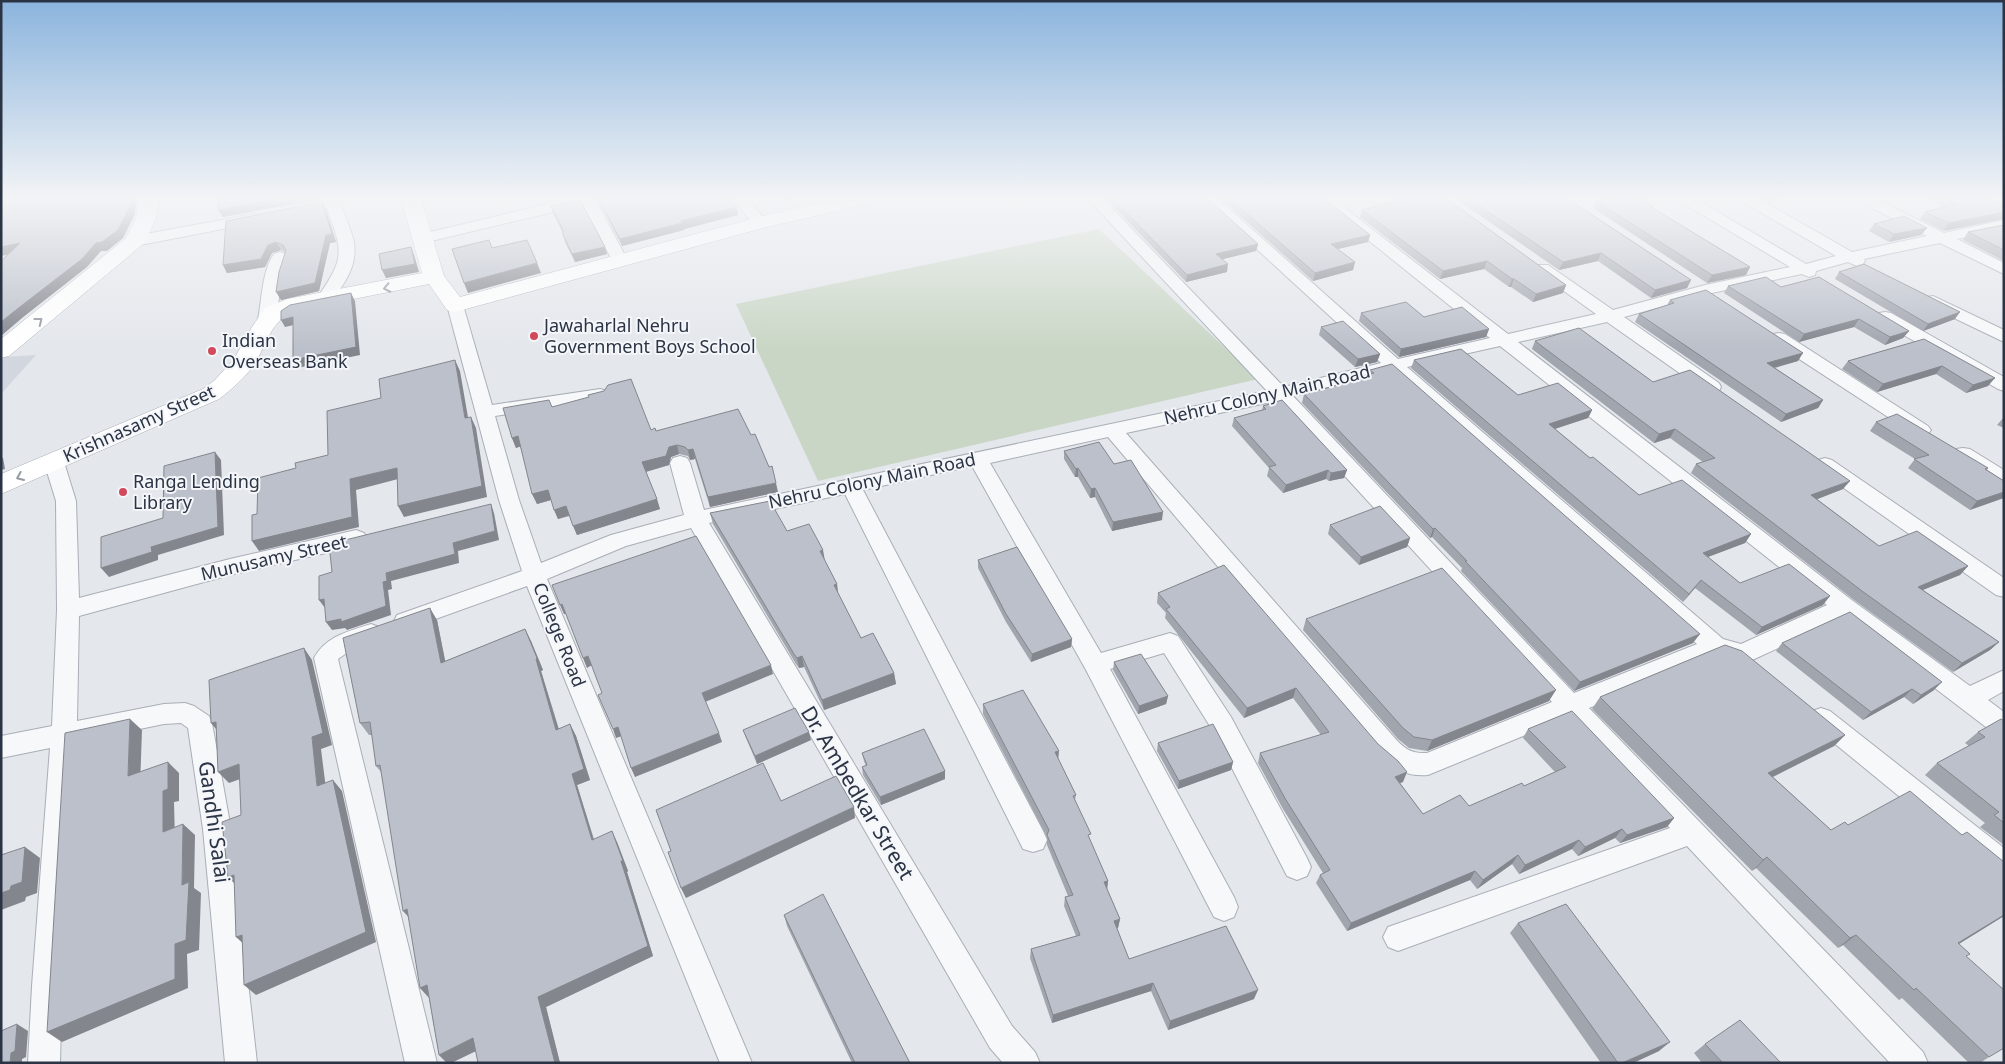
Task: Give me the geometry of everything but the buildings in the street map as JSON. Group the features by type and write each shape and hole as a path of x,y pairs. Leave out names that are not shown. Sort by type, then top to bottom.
{"street":[{"path":"1,351 126,249"},
{"path":"326,297 344,271 349,258 347,249"},
{"name":"College Road","path":"426,249 434,277 455,305 485,412 500,502 534,575 736,1063"},
{"path":"614,249 620,261"},
{"path":"455,305 665,249"},
{"path":"1142,249 1570,705 1912,1063"},
{"path":"1264,249 1394,365 1715,646 1742,654 1765,673"},
{"path":"1387,249 1845,607 2004,727"},
{"path":"1770,249 1820,279"},
{"path":"1835,249 1876,270"},
{"name":"Nehru Colony Main Road","path":"421,1063 326,658 341,643 534,575 619,540 696,519 1280,394 1394,365 1609,316 1705,290 1890,249"},
{"path":"1963,249 2004,269"},
{"path":"270,316 280,257"},
{"path":"1530,260 1730,399"},
{"path":"270,316 287,306 326,297 381,289 434,277"},
{"path":"1689,279 1730,306"},
{"path":"1918,293 2004,337"},
{"path":"1871,309 2004,385"},
{"name":"Krishnasamy Street","path":"1,485 211,394 223,385 244,362 270,316"},
{"path":"1762,328 1893,413 2004,479"},
{"path":"485,412 600,395"},
{"path":"1113,430 1395,757 1405,764 1428,764 1715,646"},
{"path":"1810,455 2004,589"},
{"path":"978,459 1096,664 1224,907"},
{"path":"44,1063 47,986 64,734 68,610 66,501 54,462"},
{"name":"Dr. Ambedkar Street","path":"680,463 696,519 1001,1037 1024,1063"},
{"path":"851,486 1033,840"},
{"name":"Munusamy Street","path":"68,610 230,567 378,533"},
{"path":"1742,654 1845,607"},
{"path":"1096,664 1170,642 1222,724 1297,867"},
{"path":"1968,698 2004,680"},
{"path":"1804,704 2004,865"},
{"name":"Gandhi Salai","path":"1,748 164,714 185,712 200,723 217,829 241,1063"},
{"path":"1398,937 1644,851 1692,832"}],"shaded area":[{"path":"36,355 1,394 1,361 4,357"}],"green space":[{"path":"1004,249 1120,249 1258,379 818,481 736,304"}],"place":[{"name":"Jawaharlal Nehru Government Boys School","path":"534,336"},
{"name":"Indian Overseas Bank","path":"212,351"},
{"name":"Ranga Lending Library","path":"123,492"}]}
